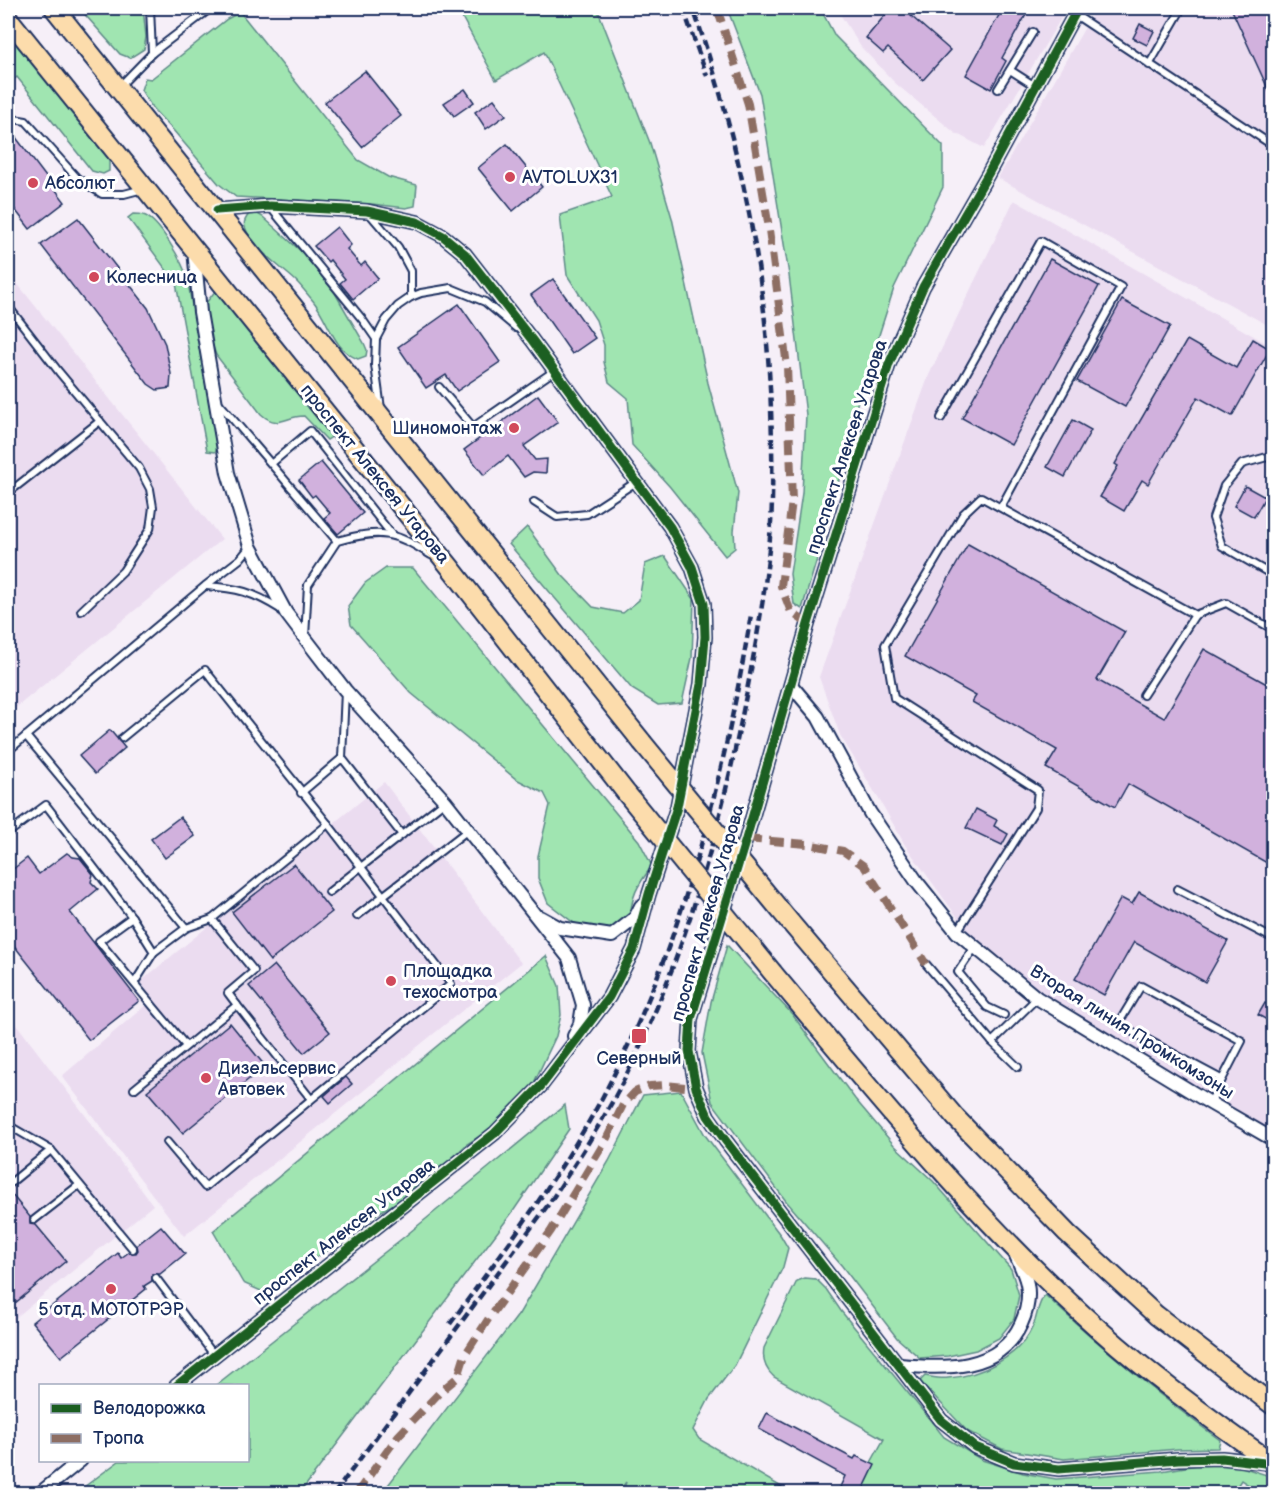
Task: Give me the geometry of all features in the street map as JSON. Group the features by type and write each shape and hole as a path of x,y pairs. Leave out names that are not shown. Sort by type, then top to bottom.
{"main road":[{"name":"проспект Алексея Угарова","path":"54,8 642,742 955,1117 1067,1233 1156,1315 1274,1406"},
{"name":"проспект Алексея Угарова","path":"8,22 146,188 450,567 627,794 905,1130 1013,1247 1101,1331 1193,1407 1273,1464"}],"street":[{"name":"проспект Алексея Угарова","path":"1076,11 988,174 923,287 889,364 808,624 691,1019 689,1051 696,1088 708,1116 940,1420 975,1447 1014,1463 1059,1469 1178,1459 1222,1458 1273,1464"},
{"name":"проспект Алексея Угарова","path":"179,1384 495,1133 541,1086 609,997 634,949 677,807 701,684 705,637 704,604 692,567 670,527 532,340 465,254 443,236 417,222 368,211 270,206 217,210"},
{"name":"проспект Алексея Угарова","path":"194,248 200,312 228,473 250,546 286,613 345,690 445,801 569,958 583,1005 580,1024 567,1053"},
{"name":"Вторая линия Промкомзоны","path":"791,685 818,717 877,823 917,882 957,932 1037,998 1274,1140"},
{"name":"проспект Алексея Угарова","path":"534,913 560,928 612,936 635,918 649,894"},
{"path":"899,1365 946,1368 980,1361 999,1350 1015,1336 1028,1308 1027,1284 1013,1247"},
{"path":"39,1494 80,1462"}],"lane":[{"path":"150,8 152,53"},
{"path":"118,87 152,53 211,8"},
{"path":"1149,65 1182,8"},
{"path":"1076,11 1149,65 1266,141 1274,138"},
{"path":"998,89 1033,32"},
{"path":"1010,70 1035,86"},
{"path":"8,118 27,121 77,178 102,194 124,194 146,188"},
{"path":"270,206 375,339"},
{"path":"368,211 398,247 411,271 411,297"},
{"path":"941,418 1041,241 1121,287 1001,507"},
{"path":"382,415 375,365 375,339 386,320 398,306 411,297 451,288 485,302 532,340"},
{"path":"8,306 59,372 139,468 150,489 153,507 150,529 123,572 81,611"},
{"path":"439,387 473,427 554,371"},
{"path":"215,398 337,541"},
{"path":"8,493 100,421"},
{"path":"272,464 310,431 392,535"},
{"path":"1274,461 1267,457 1242,464 1224,486 1213,518 1222,546 1274,576"},
{"path":"534,502 557,517 588,514 636,482"},
{"path":"957,932 1036,808 1038,790 894,698 885,645 963,514 981,497 1195,615"},
{"path":"305,638 308,585 337,541 367,533 392,535 408,540 450,567"},
{"path":"8,751 205,586 240,560 250,546"},
{"path":"205,586 228,588 258,595 286,613"},
{"path":"1143,695 1195,615 1226,603 1274,630"},
{"path":"122,738 205,670 451,984 205,1187 167,1142"},
{"path":"345,690 342,758 402,835"},
{"path":"26,736 186,928"},
{"path":"301,793 342,758"},
{"path":"329,892 445,801"},
{"path":"8,833 46,805 132,917 154,952"},
{"path":"135,982 154,952 186,928 212,919 327,824"},
{"path":"357,916 468,830"},
{"path":"1177,889 1274,939"},
{"path":"132,917 99,941 186,1046"},
{"path":"212,919 254,971 228,993 311,1099"},
{"path":"975,947 958,972 987,1007 1004,1015"},
{"path":"926,964 992,1042 1018,1067"},
{"path":"1210,1103 1242,1041 1141,986 1118,1024 1221,1079"},
{"path":"992,1042 1037,998"},
{"path":"134,1089 237,1005"},
{"path":"8,1125 51,1150 133,1249"},
{"path":"8,1185 51,1150"},
{"path":"34,1220 79,1185"},
{"path":"156,1278 215,1355"}],"shaded area":[{"path":"836,8 1067,8 984,148 955,133 895,83 861,47"},
{"path":"1096,8 1273,8 1273,328 998,178"},
{"path":"1014,200 1273,347 1273,1134 1072,1017 979,947 905,845 840,735 819,677 929,375"},
{"path":"8,272 222,539 8,714"},
{"path":"384,782 521,963 184,1236 62,1076 153,999 140,982"},
{"path":"8,1013 153,1205 8,1324"}],"green space":[{"path":"79,8 143,8 146,37 144,49 130,58 120,54"},
{"path":"457,8 597,8 650,143 672,218 708,383 738,493 734,531 735,548 725,556 670,487 632,445 628,398 609,382 604,362 604,345 596,320 567,275 560,215 612,197 544,52 496,80"},
{"path":"727,8 820,8 835,36 943,146 943,187 894,288 850,426 835,499 802,609 794,604 790,574 802,493 806,415 789,275 760,94"},
{"path":"240,12 358,160 388,177 417,185 415,206 406,208 236,197 219,184 153,109 141,90 145,78 151,79 227,19"},
{"path":"8,38 15,42 109,159 109,171 103,174 92,171 17,77 8,84"},
{"path":"256,213 304,254 335,293 364,343 367,350 366,356 358,359 343,349 305,291 254,242 244,223 249,214"},
{"path":"133,214 149,218 163,232 187,277 217,448 215,452 207,451 176,283 128,218"},
{"path":"216,290 333,436 327,440 304,416 278,422 267,419 261,414 216,355 211,341 206,303"},
{"path":"527,527 562,575 593,607 623,613 639,600 645,564 665,556 694,599 692,658 682,703 658,705 632,689 509,544"},
{"path":"386,568 413,568 639,841 652,866 636,892 630,921 610,930 589,931 574,923 548,903 538,878 538,856 550,805 544,793 516,779 411,693 351,625 348,606 365,583"},
{"path":"727,945 792,1014 855,1099 894,1145 933,1181 1011,1269 1019,1295 1014,1319 999,1338 976,1350 948,1356 920,1358 897,1338 842,1266 786,1201 712,1102 702,1053 711,1002"},
{"path":"546,956 559,986 561,1015 556,1036 530,1091 512,1116 467,1144 421,1188 378,1213 347,1239 307,1263 275,1290 261,1291 243,1283 213,1231"},
{"path":"681,1091 705,1135 788,1248 783,1267 735,1365 709,1399 693,1430 699,1439 792,1493 623,1493 626,1482 617,1494 382,1493 519,1314 609,1161 643,1095"},
{"path":"565,1105 569,1129 514,1210 300,1493 76,1493 118,1462 249,1462 249,1384 217,1384 404,1237"},
{"path":"805,1278 816,1279 826,1289 841,1311 944,1437 982,1460 1023,1473 1056,1479 1161,1471 1226,1462 1273,1477 1273,1491 1261,1493 1241,1480 1232,1494 854,1493 884,1439 774,1377 768,1371 763,1356 764,1348 797,1281"},
{"path":"1045,1295 1130,1370 1220,1440 1218,1448 1178,1449 1064,1459 1002,1449 967,1431 920,1381 925,1376 945,1378 973,1373 986,1369 1009,1356 1027,1337 1035,1322 1040,1302"}],"building":[{"path":"891,8 919,8 911,16 950,50 923,80 888,48 883,53 866,38"},
{"path":"1003,8 1017,8 1027,13 1002,58 1006,61 991,89 966,75"},
{"path":"1231,8 1274,8 1274,102"},
{"path":"1140,24 1154,31 1147,45 1133,38"},
{"path":"365,71 401,116 362,147 325,102"},
{"path":"465,89 474,102 454,116 444,103"},
{"path":"494,99 506,115 486,129 475,112"},
{"path":"8,127 65,202 30,229 13,207 8,212"},
{"name":"AVTOLUX31","path":"507,144 542,187 513,211 478,168"},
{"name":"Колесница","path":"78,218 148,308 165,344 171,374 170,388 157,390 148,384 41,245"},
{"path":"337,227 351,245 347,249 361,266 365,262 378,278 353,299 340,283 345,279 330,260 328,262 314,246"},
{"path":"1050,259 1099,286 1011,445 962,418"},
{"path":"553,279 595,338 572,354 531,295"},
{"path":"1122,300 1170,326 1125,407 1077,381"},
{"path":"459,304 500,362 457,391 446,375 426,388 398,347"},
{"path":"1253,339 1270,349 1232,416 1198,397 1148,484 1142,480 1124,511 1100,497 1118,466 1115,464 1187,340 1236,368"},
{"path":"538,395 558,422 524,446 535,460 547,459 546,473 533,472 524,477 508,456 484,475 464,450"},
{"path":"1073,420 1091,430 1065,477 1047,467"},
{"path":"321,462 363,513 338,534 324,518 330,513 315,495 312,497 299,480"},
{"path":"1245,486 1265,497 1254,517 1234,506"},
{"path":"968,544 1125,632 1097,680 1164,718 1204,649 1274,688 1274,867 1128,784 1115,807 1046,768 1057,750 972,702 976,696 905,656"},
{"path":"110,730 125,748 95,774 79,756"},
{"path":"976,809 997,820 994,826 1008,834 1002,845 966,828"},
{"path":"180,817 195,836 165,858 151,839"},
{"path":"67,853 80,858 93,874 91,882 98,889 70,912 139,1001 89,1040 8,938 8,873 27,858 39,874"},
{"path":"294,864 332,912 270,961 232,912"},
{"path":"1139,892 1228,941 1205,982 1134,942 1104,995 1075,979 1121,898 1132,904"},
{"path":"274,965 330,1032 304,1053 249,986"},
{"path":"1265,1003 1274,1008 1274,1014 1269,1021 1258,1015"},
{"name":"Дизельсервис Автовек","path":"230,1023 265,1066 183,1133 147,1091"},
{"path":"346,1077 352,1084 330,1103 324,1096"},
{"path":"8,1190 30,1217 30,1224 36,1225 66,1261 8,1309"},
{"path":"161,1226 185,1254 160,1274 152,1274 152,1281 144,1286 146,1289 61,1357 32,1322 118,1253 121,1258 129,1252 136,1253 137,1245"},
{"path":"767,1413 854,1459 856,1456 875,1465 861,1494 852,1494 840,1487 845,1476 759,1429"}],"railway":[{"path":"683,8 707,76"},
{"path":"334,1494 548,1205 583,1152 615,1097 653,1017 686,930 713,842 735,752 758,630 771,527 772,459 768,353 748,208 729,127 693,8"},
{"path":"450,1324 530,1214 568,1157 602,1098 630,1041 677,923 696,862 727,740 751,615"}],"marked path":[{"path":"717,8 748,104 768,222 787,366 792,501 781,586 791,612 808,624"},
{"path":"746,839 808,844 843,851 864,866 926,964"},
{"path":"356,1494 398,1436 441,1391 458,1377 465,1355 551,1231 606,1140 623,1105 635,1092 650,1086 696,1088"}],"cycle path":[{"path":"1078,8 988,174 923,287 889,364 808,624 691,1019 689,1051 696,1088 708,1116 725,1140 941,1420 975,1447 1014,1463 1059,1469 1178,1459 1222,1458 1273,1464"},
{"path":"179,1384 495,1133 541,1086 609,997 634,949 677,807 701,684 705,637 704,604 692,567 670,527 532,340 465,254 443,236 417,222 367,211 270,206 217,210"}],"place":[{"name":"AVTOLUX31","path":"510,177"},
{"name":"Абсолют","path":"33,183"},
{"name":"Колесница","path":"94,277"},
{"name":"Шиномонтаж","path":"514,428"},
{"name":"Площадка техосмотра","path":"391,981"},
{"name":"Северный","path":"639,1036"},
{"name":"Дизельсервис Автовек","path":"206,1078"},
{"name":"5 отд. МОТОТРЭР","path":"111,1289"}]}
